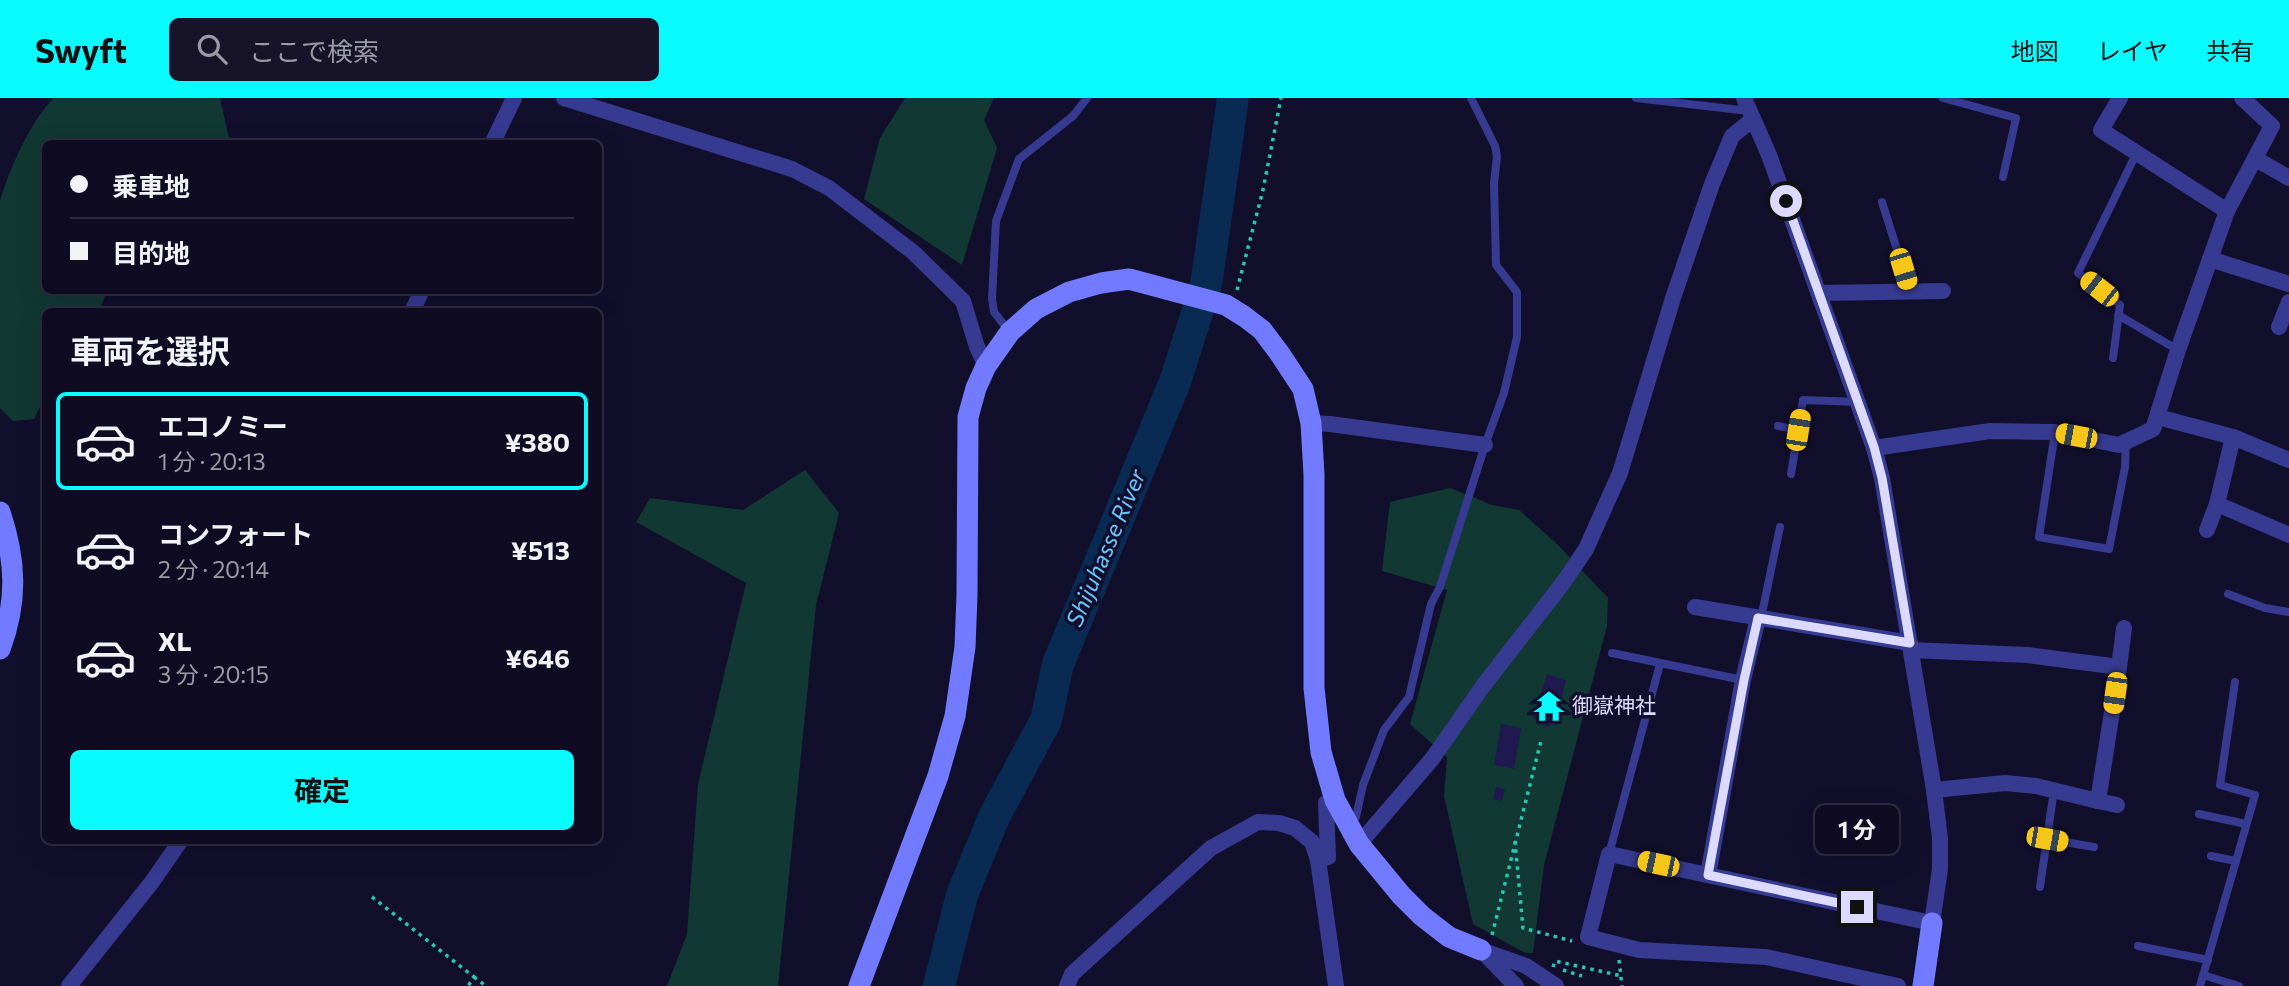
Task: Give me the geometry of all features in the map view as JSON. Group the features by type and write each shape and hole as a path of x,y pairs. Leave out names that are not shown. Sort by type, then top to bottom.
{"street":[{"path":"494,140 514,98"},
{"path":"564,98 792,169 829,188 913,252 963,301 977,347 986,366"},
{"path":"2120,98 2101,130 2227,211"},
{"path":"1874,447 1990,431 2055,432 2119,444 2152,429 2227,211 2272,126 2250,101"},
{"path":"1748,106 1769,155 1859,402 1882,478 1940,838 1940,869 1923,986"},
{"path":"1354,835 1432,759 1586,549 1620,473 1673,298 1712,184 1748,106"},
{"path":"2256,159 2289,178"},
{"path":"2210,259 2289,284"},
{"path":"859,986 938,776 955,716 965,647 968,417 976,388 986,366 1010,332 1036,309 1069,292 1129,279 1229,307 1262,330 1303,389 1311,424 1314,475 1314,688 1321,752 1335,800 1354,835 1401,895 1449,937 1526,966 1556,986"},
{"path":"1819,293 1943,291"},
{"path":"2279,327 2289,302"},
{"path":"2158,417 2233,437 2289,460"},
{"path":"1311,424 1330,424 1485,445"},
{"path":"2207,530 2217,504 2233,437"},
{"path":"2217,504 2289,535"},
{"path":"0,512 7,533 14,578 8,628 0,649"},
{"path":"1695,607 1910,647 2027,655 2119,667"},
{"path":"1708,875 1744,680 1760,618"},
{"path":"2098,801 2124,628"},
{"path":"1934,790 2005,783 2036,786 2117,805"},
{"path":"1318,860 1328,857 1326,803 1335,800"},
{"path":"1067,986 1072,974 1210,848 1258,822 1279,823 1295,828 1312,842 1318,860 1336,986"},
{"path":"69,986 152,882 178,844"},
{"path":"1898,986 1766,957 1639,950 1588,937 1609,854 1932,923"},
{"path":"1485,951 1516,986"}],"lane":[{"path":"1010,332 994,312 992,299 996,221 1018,159 1073,116 1087,98"},
{"path":"1354,835 1363,785 1384,730 1409,696 1431,604 1440,587 1504,393 1517,337 1517,292 1496,265 1494,183 1497,156 1472,98"},
{"path":"1636,98 1748,106"},
{"path":"1943,98 2016,118 2003,177"},
{"path":"2113,358 2120,305 2078,272 2137,152"},
{"path":"1882,202 1910,291"},
{"path":"2118,315 2178,350"},
{"path":"1791,474 1803,400 1859,402"},
{"path":"1778,426 1798,430"},
{"path":"2055,432 2039,537 2109,549 2126,441"},
{"path":"1760,618 1780,527"},
{"path":"2228,594 2265,608 2289,612"},
{"path":"1612,653 1744,680"},
{"path":"1609,854 1660,664"},
{"path":"2200,986 2255,795 2220,785 2235,682"},
{"path":"2040,887 2054,790"},
{"path":"2199,814 2246,824"},
{"path":"2047,839 2094,847"},
{"path":"2211,856 2236,861"},
{"path":"2138,946 2207,960"},
{"path":"2203,975 2239,986"}],"path":[{"path":"1229,307 1263,190 1281,98"},
{"path":"1485,951 1541,741"},
{"path":"1515,841 1523,928 1582,944"},
{"path":"373,897 486,986"},
{"path":"1618,953 1622,986"},
{"path":"1555,961 1622,976"},
{"path":"1553,968 1582,975"},
{"path":"468,986 474,977"}],"green space":[{"path":"54,98 220,98 229,140 42,140 42,294 106,294 100,308 42,308 42,403 34,419 13,421 0,408 0,201 22,146 45,107"},
{"path":"905,98 994,98 984,120 997,148 962,265 864,199 880,138"},
{"path":"805,470 839,513 816,605 778,986 667,986 687,934 698,784 746,583 636,522 650,498 743,510"},
{"path":"1450,488 1492,505 1519,510 1557,544 1608,598 1607,626 1544,865 1533,953 1525,953 1473,924 1444,796 1447,757 1410,724 1447,590 1382,571 1390,502"}],"building":[{"name":"御嶽神社","path":"1547,674 1566,680 1556,725 1550,723 1550,727 1538,724 1539,720 1533,719"},
{"path":"1501,724 1521,728 1514,769 1494,765"},
{"path":"1496,787 1505,789 1502,801 1493,799"}],"waterway":[{"name":"Shijuhasse River","path":"939,986 962,895 994,817 1046,720 1058,664 1175,382 1206,285 1233,98"}],"place":[{"name":"御嶽神社","path":"1549,706"}],"route":[{"path":"1786,201 1874,447 1882,478 1910,643 1758,618 1708,875 1857,907"}]}
